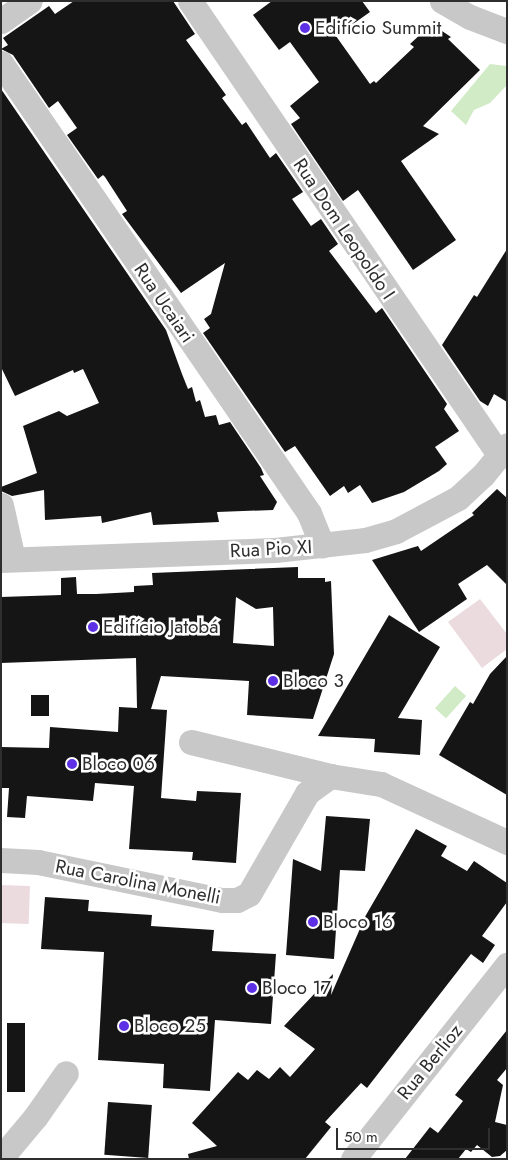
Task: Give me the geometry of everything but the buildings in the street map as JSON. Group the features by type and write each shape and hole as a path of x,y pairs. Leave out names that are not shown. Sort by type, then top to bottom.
{"street":[{"path":"1,21 30,1"},
{"name":"Rua Dom Leopoldo I","path":"190,1 503,450"},
{"path":"442,1 470,17 507,31"},
{"name":"Rua Ucaiari","path":"1,62 308,513 322,546"},
{"name":"Rua Pio XI","path":"7,560 322,546 365,540 396,531 458,498 503,450"},
{"path":"1,505 7,560"},
{"path":"192,742 330,776 381,784 507,842"},
{"name":"Rua Carolina Monelli","path":"1,860 38,862 222,900 237,900 249,894 307,793 330,776"},
{"name":"Rua Berlioz","path":"353,1159 507,966"},
{"path":"1,1158 11,1134 66,1073"}],"shaded area":[{"path":"490,64 507,66 507,85 490,103 474,110 466,125 451,111"},
{"path":"480,599 507,634 507,649 482,668 448,622"},
{"path":"455,686 466,696 446,718 435,708"},
{"path":"1,885 30,886 29,924 1,923"}],"place":[{"name":"Edifício Summit","path":"305,28"},
{"name":"Edifício Jatobá","path":"93,627"},
{"name":"Bloco 3","path":"273,681"},
{"name":"Bloco 06","path":"72,764"},
{"name":"Bloco 16","path":"313,922"},
{"name":"Bloco 17","path":"252,988"},
{"name":"Bloco 25","path":"124,1026"}]}
